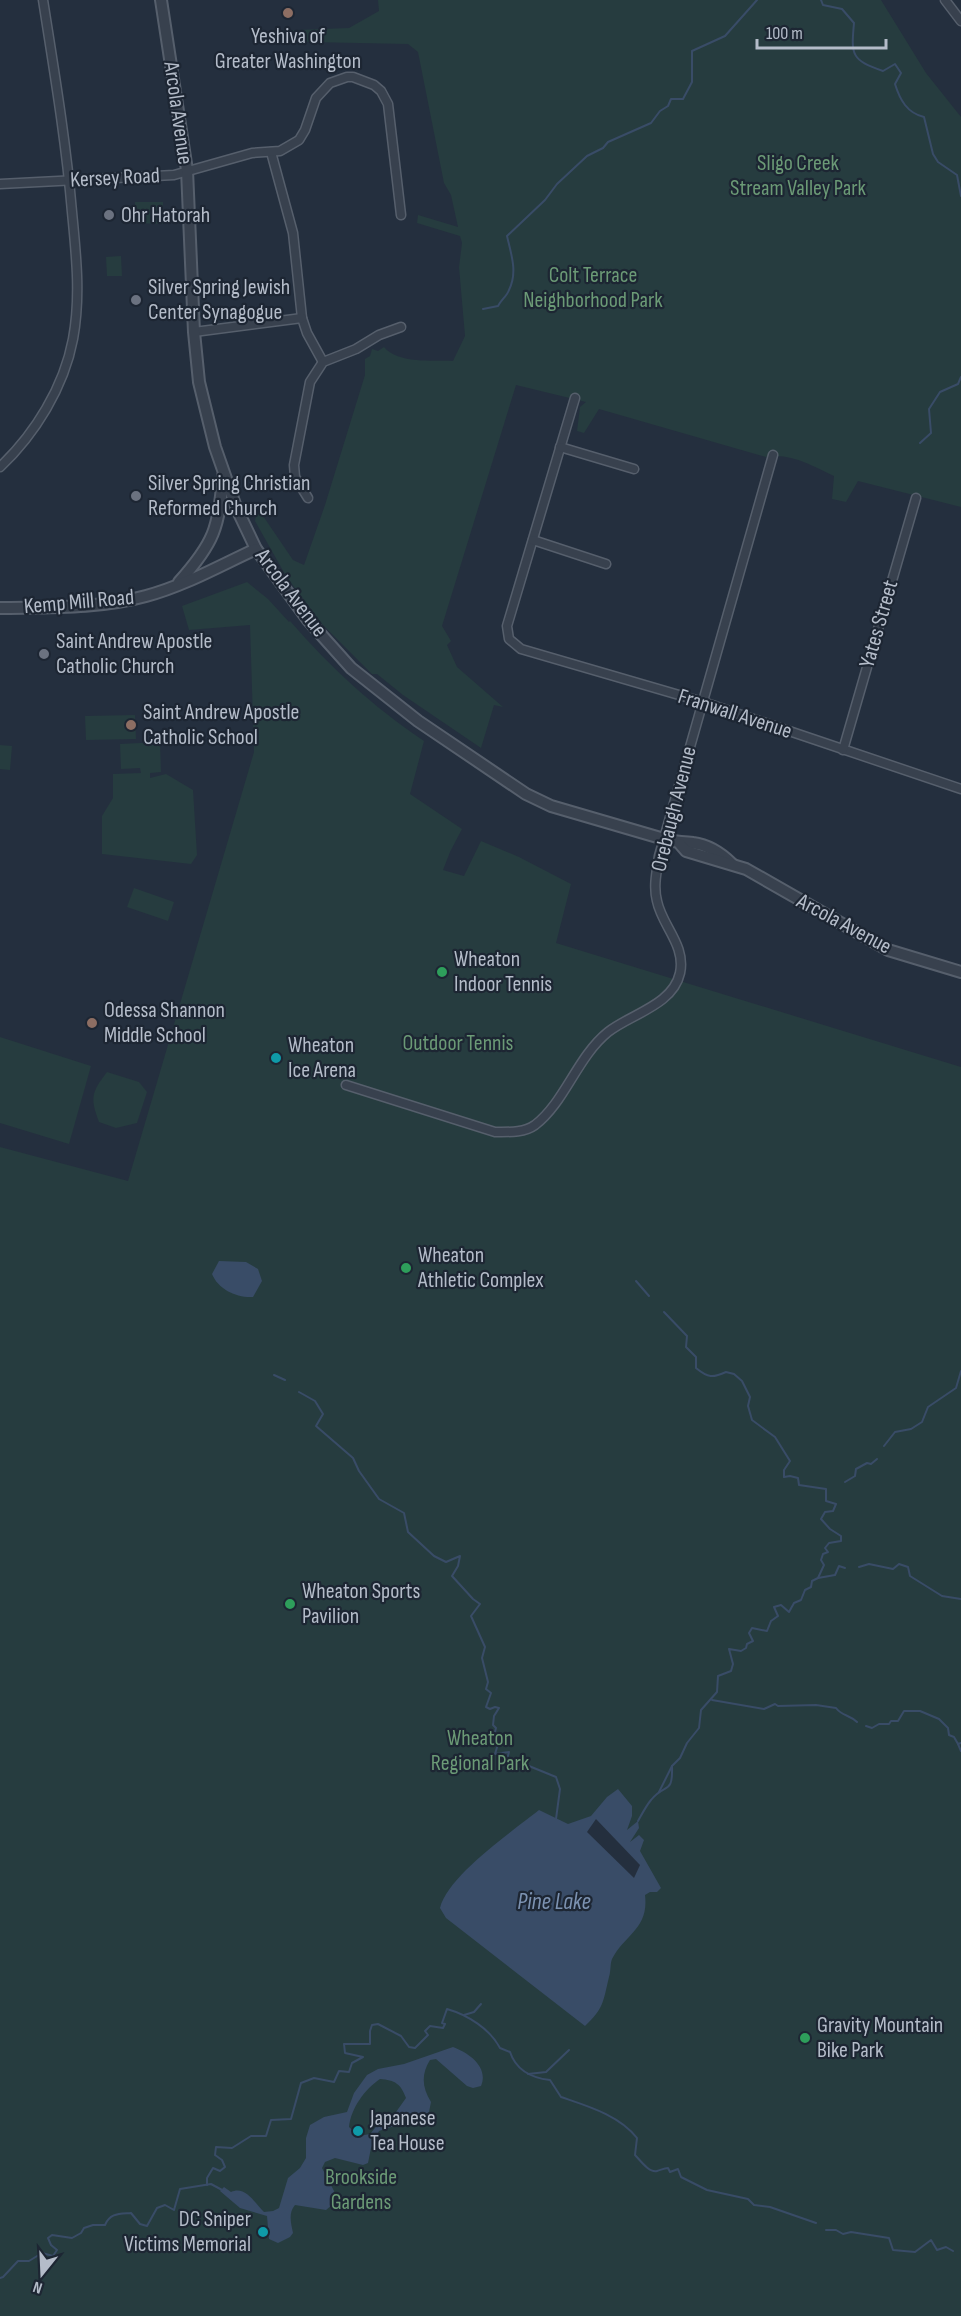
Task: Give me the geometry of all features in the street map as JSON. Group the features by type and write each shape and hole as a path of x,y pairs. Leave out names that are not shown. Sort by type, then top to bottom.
{"street":[{"path":"0,467 23,442 43,413 61,377 73,340 77,300 78,267 63,122 43,0"},
{"name":"Arcola Avenue","path":"161,0 187,170 194,332 199,382 215,447 236,507 256,549 308,621 351,668 418,721 526,794 551,806 680,844 686,851 746,869 888,950 961,972"},
{"path":"945,0 961,21"},
{"name":"Kersey Road","path":"0,184 174,175 252,153 280,151 298,140 305,130 316,98 330,83 353,76 374,85 381,91 388,104 401,215"},
{"path":"271,152 293,233 302,318 307,333 323,362"},
{"path":"194,332 302,318"},
{"path":"308,498 295,477 294,465 310,382 323,362 356,349 379,334 401,327"},
{"path":"575,398 533,540 606,564"},
{"path":"560,447 634,469"},
{"name":"Orebaugh Avenue","path":"346,1085 495,1132 515,1132 533,1126 550,1110 589,1051 601,1039 657,1003 675,988 681,962 677,944 657,901 656,878 663,839 773,455"},
{"path":"177,585 199,559 213,536 220,514 223,472"},
{"name":"Yates Street","path":"843,750 916,498"},
{"name":"Franwall Avenue","path":"533,540 507,626 509,639 521,649 703,702 961,789"},
{"name":"Kemp Mill Road","path":"0,608 110,603 147,596 256,549"}],"green space":[{"name":"Sligo Creek Stream Valley Park","path":"378,0 881,0 926,73 961,117 961,507 858,481 846,502 832,499 834,476 801,461 783,456 766,457 599,409 584,433 577,431 580,407 586,402 516,385 442,626 451,641 447,645 457,667 503,707 494,705 481,748 403,695 377,674 372,674 322,624 286,576 255,521 257,507 293,560 304,565 365,375 365,359 370,356 372,349 378,351 384,347 407,359 453,361 465,336 459,267 462,243 460,236 417,223 418,215 458,227 451,195 444,183 418,52 408,44 309,42 271,31 349,28 379,11"},
{"path":"135,202 163,202 163,224 135,223"},
{"path":"121,256 122,276 107,276 106,257"},
{"name":"Wheaton Regional Park","path":"247,582 268,599 353,686 424,741 410,794 462,829 443,870 464,876 481,841 519,857 571,884 556,943 961,1067 961,2316 0,2316 0,1147 128,1181 254,752 250,625 189,630 182,606"},
{"path":"135,715 136,739 86,740 85,716"},
{"path":"160,742 161,772 150,773 150,778 166,774 193,790 197,855 191,864 102,854 102,816 113,798 113,774 141,773 140,768 121,769 120,744"},
{"path":"0,745 12,746 10,770 0,769"},
{"path":"134,888 174,902 168,921 127,907"},
{"path":"0,1037 91,1066 69,1144 0,1123"},
{"path":"107,1072 139,1082 147,1092 137,1123 116,1128 99,1122 93,1101 95,1091"}],"water":[{"path":"219,1261 246,1262 258,1269 262,1281 253,1297 234,1294 219,1284 212,1274"},
{"name":"Pine Lake","path":"618,1789 632,1806 632,1816 627,1830 638,1821 639,1828 630,1842 639,1835 644,1840 640,1851 661,1888 657,1892 645,1895 645,1906 640,1924 612,1959 602,2004 585,2026 446,1918 440,1908 445,1895 468,1868 539,1810 568,1824 591,1816 607,1797"},
{"path":"453,2047 476,2062 483,2079 481,2086 473,2088 467,2086 436,2059 430,2060 425,2070 424,2081 431,2102 429,2112 419,2118 402,2118 397,2125 379,2131 371,2148 368,2163 363,2165 335,2158 325,2162 322,2168 334,2191 332,2205 326,2210 295,2205 291,2215 293,2233 278,2243 269,2239 267,2216 240,2208 220,2191 224,2187 231,2192 241,2191 264,2212 279,2208 288,2178 300,2168 306,2158 306,2138 310,2125 324,2117 347,2112 354,2093 367,2075 378,2069 404,2064","holes":["380,2079 397,2084 406,2098 391,2119 380,2122 370,2134 359,2136 349,2127 353,2113 369,2088"]}],"pier":[{"path":"596,1819 640,1865 634,1878 587,1832"}],"waterway":[{"path":"483,309 498,306 512,283 513,263 507,236 587,156 603,148 608,142 651,123 660,111 668,106 671,99 683,99 692,82 692,51 725,36 757,0"},
{"path":"821,0 823,5 842,9 854,23 853,49 859,59 883,71 895,64 901,73 895,84 899,95 909,109 924,117 933,154 938,162 957,175 961,196"},
{"path":"920,443 931,433 929,409 940,392 958,384 961,377"},
{"path":"636,1281 649,1296"},
{"path":"638,1821 651,1800 669,1785 672,1766 680,1758 687,1743 699,1728 701,1710 717,1692 718,1676 731,1671 733,1664 729,1649 741,1651 746,1648 747,1644 753,1641 749,1633 752,1628 767,1631 771,1621 778,1616 774,1607 781,1605 789,1612 794,1603 801,1600 805,1590 811,1587 812,1581 818,1578 824,1565 821,1560 823,1554 828,1552 825,1548 829,1543 841,1541 841,1536 821,1519 825,1512 833,1511 836,1504 826,1501 826,1489 799,1485 798,1478 784,1477 784,1470 790,1461 775,1437 752,1420 748,1406 750,1397 742,1381 734,1374 726,1372 711,1376 696,1368 696,1357 686,1347 687,1336 664,1312"},
{"path":"884,1446 895,1432 911,1429 922,1422 928,1407 956,1388 961,1371"},
{"path":"274,1375 285,1380"},
{"path":"299,1392 315,1401 323,1414 316,1426 353,1458 359,1471 379,1499 404,1513 408,1532 434,1556 446,1562 460,1556 458,1566 452,1576 480,1604 471,1616 485,1647 482,1658 488,1682 486,1689 491,1693 486,1707 499,1708 494,1716 493,1725 496,1728 493,1740"},
{"path":"845,1482 855,1476 856,1469 867,1463 871,1464 877,1459"},
{"path":"859,1567 869,1564 893,1569 899,1564 908,1567 910,1576 942,1596 961,1599"},
{"path":"818,1578 835,1575 839,1566 845,1568"},
{"path":"712,1700 764,1709 775,1704 836,1708 857,1722"},
{"path":"866,1726 872,1728 879,1724 898,1721 904,1711 920,1711 939,1719 948,1728 949,1735 954,1737 958,1744 961,1743"},
{"path":"498,1744 495,1754 509,1752 506,1763 519,1769 529,1766 556,1777 560,1789 556,1819"},
{"path":"958,1744 961,1751"},
{"path":"659,1792 672,1766"},
{"path":"464,2015 474,2012 481,2004"},
{"path":"207,2185 207,2178 213,2168 220,2171 225,2167 222,2160 215,2155 216,2147 232,2148 251,2136 266,2136 271,2120 291,2119 301,2083 314,2078 334,2082 339,2071 349,2072 352,2063 363,2057 345,2053 344,2044 370,2044 372,2025 378,2024 401,2036 409,2047 415,2048 428,2035 425,2031 430,2026 443,2028 445,2024 442,2023 447,2009 478,2024 500,2048 510,2052 516,2064 526,2072 550,2080 561,2097 602,2112 630,2130 637,2138 635,2155 651,2170 668,2168 670,2172 678,2169 681,2177 707,2190 748,2199 754,2205 770,2207 816,2223"},
{"path":"528,2074 546,2072 569,2050"},
{"path":"0,2278 18,2261 29,2261 42,2253 53,2256 57,2250 48,2238 52,2235 72,2238 81,2233 84,2228 105,2225 112,2216 131,2213 140,2224 147,2226 157,2208 165,2205 174,2210 180,2189 211,2184 224,2191"},
{"path":"826,2230 836,2230 843,2234 851,2232 889,2238 893,2250 915,2252 931,2240 937,2250 946,2247 953,2251"}],"place":[{"name":"Yeshiva of Greater Washington","path":"288,13"},
{"name":"Ohr Hatorah","path":"109,215"},
{"name":"Silver Spring Jewish Center Synagogue","path":"136,300"},
{"name":"Silver Spring Christian Reformed Church","path":"136,496"},
{"name":"Saint Andrew Apostle Catholic Church","path":"44,654"},
{"name":"Saint Andrew Apostle Catholic School","path":"131,725"},
{"name":"Wheaton Indoor Tennis","path":"442,972"},
{"name":"Odessa Shannon Middle School","path":"92,1023"},
{"name":"Wheaton Ice Arena","path":"276,1058"},
{"name":"Wheaton Athletic Complex","path":"406,1268"},
{"name":"Wheaton Sports Pavilion","path":"290,1604"},
{"name":"Gravity Mountain Bike Park","path":"805,2038"},
{"name":"Japanese Tea House","path":"358,2131"},
{"name":"DC Sniper Victims Memorial","path":"263,2232"}],"park label":[{"name":"Colt Terrace Neighborhood Park","path":"593,288"},
{"name":"Outdoor Tennis","path":"458,1043"},
{"name":"Brookside Gardens","path":"361,2190"}]}
